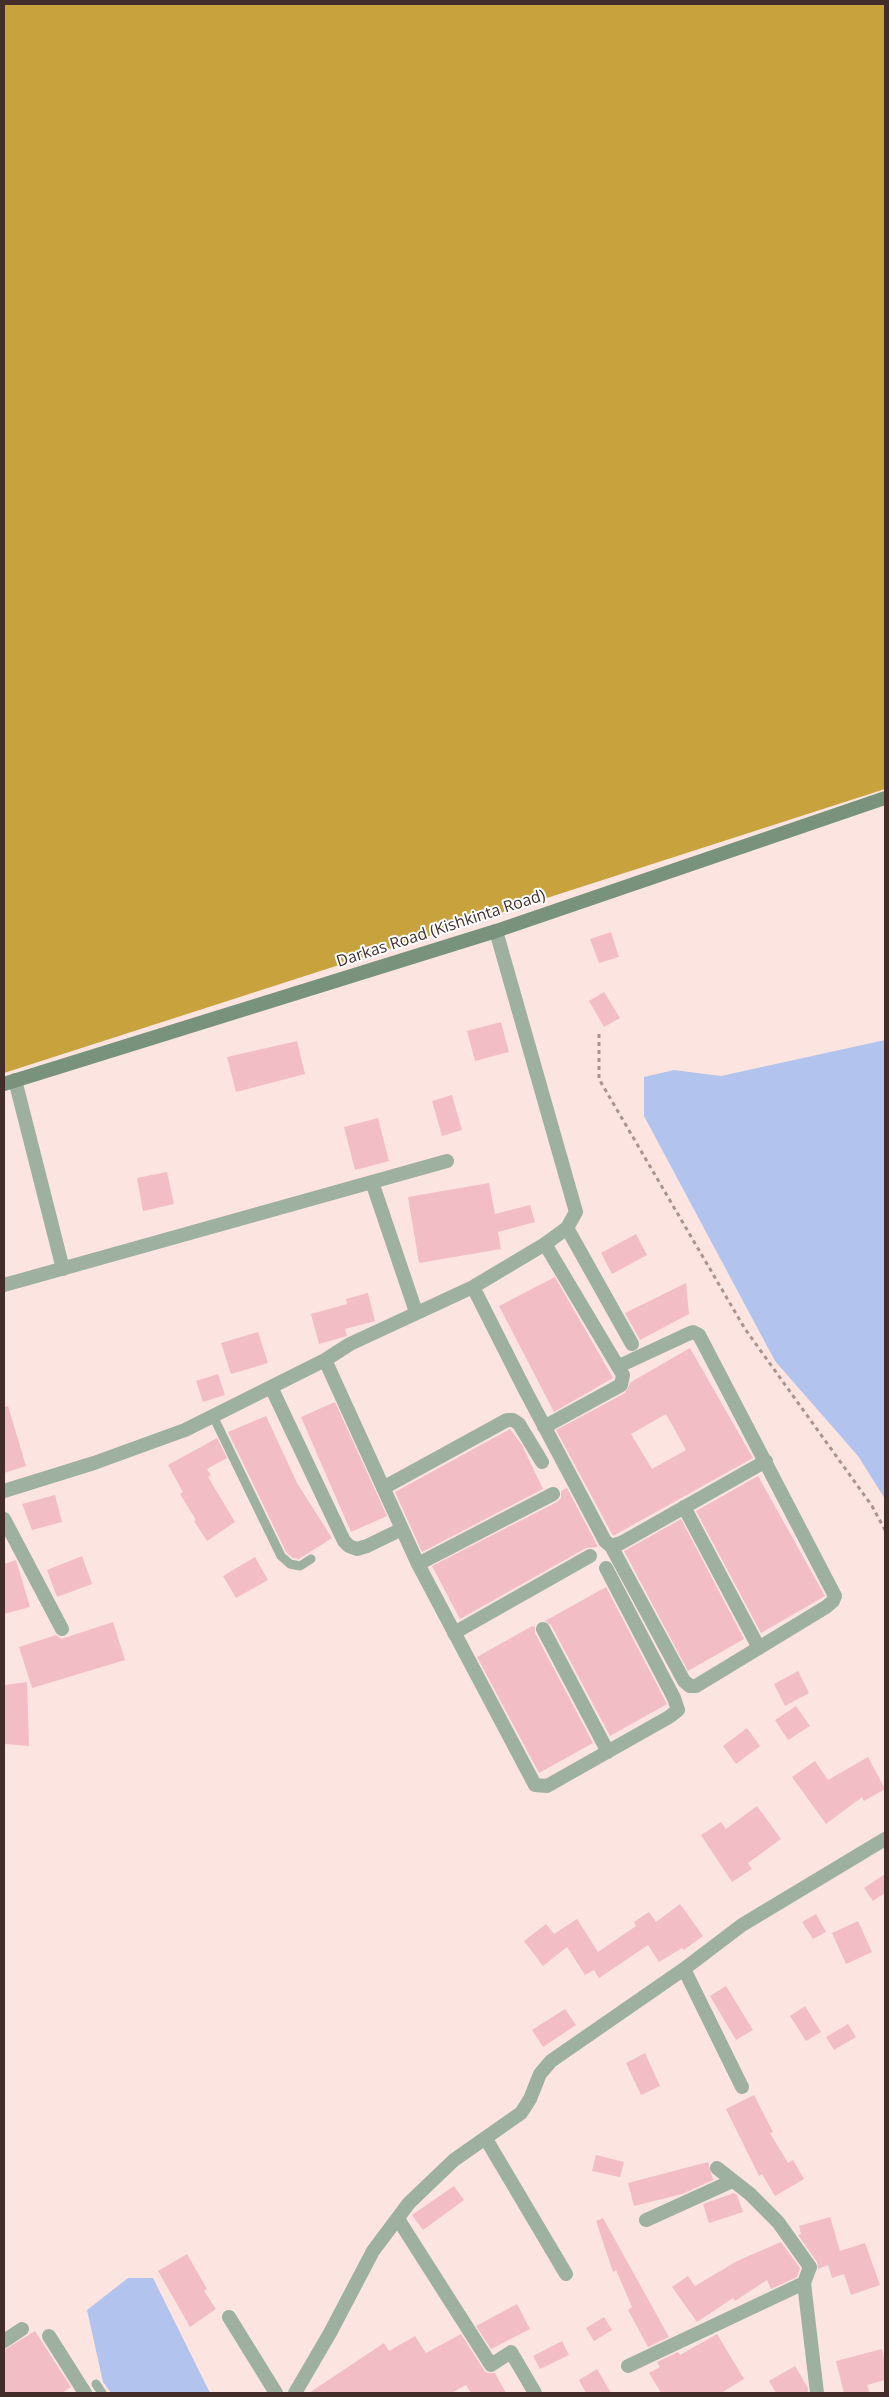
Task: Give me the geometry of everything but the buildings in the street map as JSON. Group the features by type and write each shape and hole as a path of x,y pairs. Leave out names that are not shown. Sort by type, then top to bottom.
{"main road":[{"name":"Darkas Road (Kishkinta Road)","path":"9,1082 496,931 885,798"}],"street":[{"path":"4,1490 103,1459 185,1430 325,1360 350,1344 473,1287 545,1244 567,1228 576,1212 496,931"},
{"path":"9,1082 63,1269"},
{"path":"4,1286 447,1161"},
{"path":"372,1182 416,1312"},
{"path":"567,1228 632,1344"},
{"path":"544,1427 621,1384 623,1375 545,1244"},
{"path":"473,1287 544,1427 605,1541 611,1546 684,1681 690,1686 696,1686 826,1607 834,1601 835,1596 699,1334 693,1332 619,1366"},
{"path":"325,1360 418,1564 535,1785 547,1786 675,1713 678,1706 606,1568"},
{"path":"271,1387 344,1541 349,1546 357,1549 402,1529"},
{"path":"383,1488 507,1420 513,1420 519,1424 542,1462"},
{"path":"611,1546 621,1543 766,1461"},
{"path":"418,1564 553,1494"},
{"path":"684,1508 759,1648"},
{"path":"4,1519 62,1629"},
{"path":"454,1633 590,1556"},
{"path":"543,1629 608,1752"},
{"path":"296,2393 373,2251 435,2176 454,2160 520,2113 530,2100 540,2074 551,2061 684,1969 742,1926 885,1839"},
{"path":"684,1969 742,2087"},
{"path":"486,2139 566,2274"},
{"path":"717,2168 778,2222 810,2267 804,2283 817,2393"},
{"path":"646,2220 732,2181"},
{"path":"398,2219 491,2365 511,2352 535,2393"},
{"path":"628,2366 804,2283"},
{"path":"229,2317 276,2393"},
{"path":"4,2342 22,2329"},
{"path":"49,2336 85,2393"}],"lane":[{"path":"213,1416 281,1556 290,1564 300,1566 311,1559"},
{"path":"96,2384 102,2393"}],"path":[{"path":"599,1034 599,1080 745,1329 872,1506 885,1530"}],"shaded area":[{"path":"4,4 885,4 885,789 4,1073"}],"water":[{"path":"885,1040 885,1499 858,1456 775,1361 644,1116 644,1077 674,1070 721,1076"},
{"path":"128,2278 153,2278 210,2393 111,2393 103,2382 87,2310"}]}
